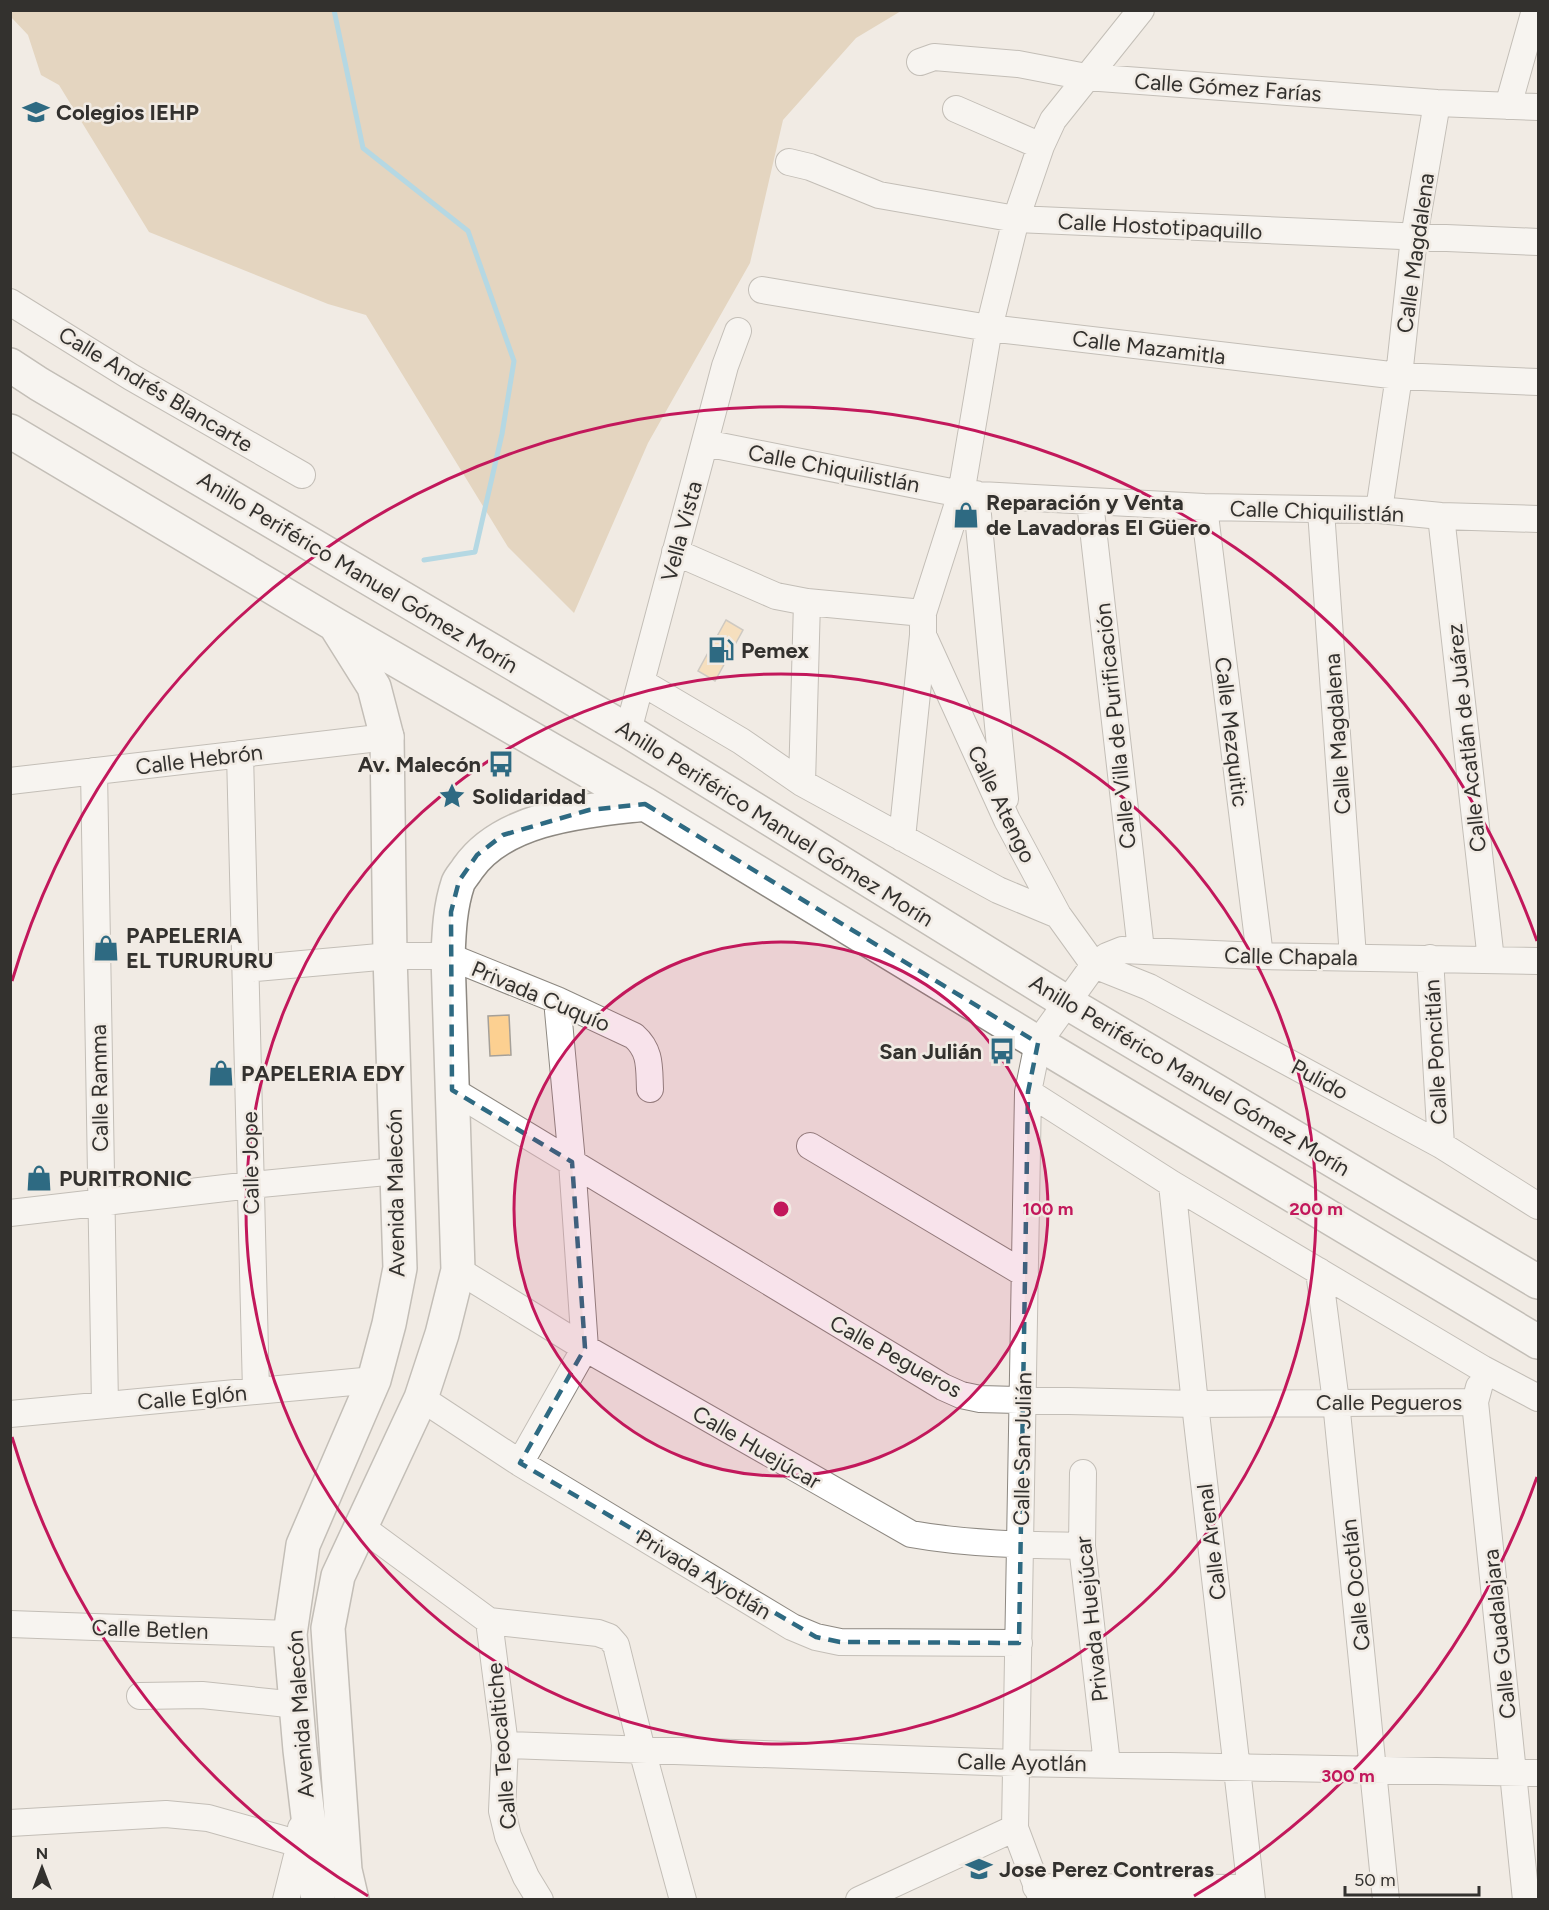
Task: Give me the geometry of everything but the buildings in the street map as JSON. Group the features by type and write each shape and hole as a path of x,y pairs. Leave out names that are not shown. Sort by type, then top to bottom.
{"main road":[{"name":"Anillo Periférico Manuel Gómez Morín","path":"10,365 628,731 1066,1002 1539,1282"},
{"path":"10,431 334,624 645,804 1038,1043 1539,1342"},
{"name":"Avenida Malecón","path":"318,1899 300,1750 290,1634 303,1545 374,1380 389,1324 400,1268 390,956 387,737 374,687 334,624"},
{"name":"Avenida Malecón","path":"352,1899 345,1870 328,1628 338,1576 421,1398 442,1334 458,1270 448,956 451,912 459,881 477,855 503,835 534,823 589,810 645,804"}],"street":[{"path":"902,838 923,624 968,494 989,328 1016,219 1053,120 1141,10"},
{"path":"1508,106 1535,10"},
{"name":"Calle Gómez Farías","path":"920,62 934,57 1018,64 1086,77 1437,103 1539,107"},
{"name":"Calle Magdalena","path":"1379,510 1399,376 1414,237 1437,103"},
{"path":"956,109 1041,147"},
{"name":"Calle Hostotipaquillo","path":"789,162 810,167 879,195 1016,219 1539,242"},
{"name":"Calle Mazamitla","path":"762,290 989,328 1399,376 1539,382"},
{"name":"Calle Andrés Blancarte","path":"10,302 131,377 302,475"},
{"name":"Vella Vista","path":"628,731 725,366 738,331"},
{"name":"Calle Chiquilistlán","path":"705,443 968,494 1204,507 1321,511 1379,510 1442,516 1539,519"},
{"path":"968,494 1007,820"},
{"name":"Calle Villa de Purificación","path":"1090,502 1141,950"},
{"name":"Calle Mezquitic","path":"1204,507 1260,956"},
{"name":"Calle Magdalena","path":"1321,511 1353,957"},
{"name":"Calle Acatlán de Juárez","path":"1442,516 1491,960"},
{"path":"675,552 776,596 923,624"},
{"path":"802,783 807,603"},
{"name":"Calle Atengo","path":"923,624 1007,820 1058,915 1094,965"},
{"path":"641,682 741,741 802,783 998,890 1058,915"},
{"name":"Calle Hebrón","path":"10,781 387,737"},
{"name":"Calle Jope","path":"240,754 256,1391"},
{"name":"Calle Ramma","path":"94,771 105,1405"},
{"name":"Calle Chapala","path":"1066,1002 1094,965 1122,950 1260,956 1539,961"},
{"name":"Privada Cuquío","path":"246,969 390,956 448,956 557,1000 634,1036 644,1044 648,1056 650,1089"},
{"name":"Calle Poncitlán","path":"1430,958 1441,1145"},
{"name":"Pulido","path":"1094,965 1149,987 1441,1145 1539,1206"},
{"path":"520,1463 585,1347 572,1162 557,1000"},
{"name":"Calle San Julián","path":"1039,1893 1015,1827 1028,1092 1038,1043 1066,1002"},
{"name":"Calle Pegueros","path":"452,1090 943,1387 961,1395 980,1399 1195,1404 1475,1402"},
{"path":"1028,1092 1172,1184 1483,1369 1539,1398"},
{"path":"810,1146 1025,1274"},
{"path":"10,1213 251,1185 397,1171"},
{"name":"Calle Arenal","path":"1172,1184 1251,1894"},
{"name":"Calle Huejúcar","path":"458,1270 585,1347 911,1534 933,1538 1082,1546"},
{"name":"Calle Ocotlán","path":"1319,1271 1336,1402 1386,1899"},
{"name":"Calle Guadalajara","path":"1483,1369 1475,1402 1526,1899"},
{"name":"Calle Eglón","path":"10,1414 374,1380"},
{"name":"Privada Ayotlán","path":"421,1398 520,1463 792,1627 816,1637 840,1642 1019,1643"},
{"name":"Privada Huejúcar","path":"1083,1473 1082,1546 1107,1764"},
{"path":"360,1526 489,1621 609,1636 616,1645 683,1899"},
{"name":"Calle Teocaltiche","path":"489,1621 505,1746 502,1811 508,1836 526,1877 540,1899"},
{"name":"Calle Betlen","path":"10,1624 290,1634"},
{"path":"140,1696 202,1695 297,1705"},
{"name":"Calle Ayotlán","path":"505,1746 1016,1763 1539,1773"},
{"path":"286,1899 300,1844 300,1750"},
{"path":"10,1823 166,1814 208,1818 300,1844"},
{"path":"859,1899 1015,1827"},
{"path":"1039,1893 1251,1894"}],"highlighted area":[{"path":"645,804 1038,1043 1028,1092 1019,1643 840,1642 816,1637 520,1463 585,1348 572,1162 452,1090 451,912 459,881 477,855 503,835 589,810"}],"shaded area":[{"path":"11,10 901,11 856,38 783,120 750,263 648,443 574,613 508,547 366,315 328,304 149,232 59,85 41,75 28,35 11,17"}],"waterway":[{"path":"334,10 363,148 468,231 514,361 502,434 475,552 424,560"}],"place":[{"name":"Colegios IEHP","path":"36,112"},
{"name":"Reparación y Venta de Lavadoras El Güero","path":"966,515"},
{"name":"Pemex","path":"721,650"},
{"name":"Av. Malecón","path":"501,764"},
{"name":"Solidaridad","path":"452,796"},
{"name":"PAPELERIA EL TURURURU","path":"106,948"},
{"name":"San Julián","path":"1002,1051"},
{"name":"PAPELERIA EDY","path":"221,1073"},
{"name":"PURITRONIC","path":"39,1178"},
{"name":"Jose Perez Contreras","path":"979,1869"}]}
